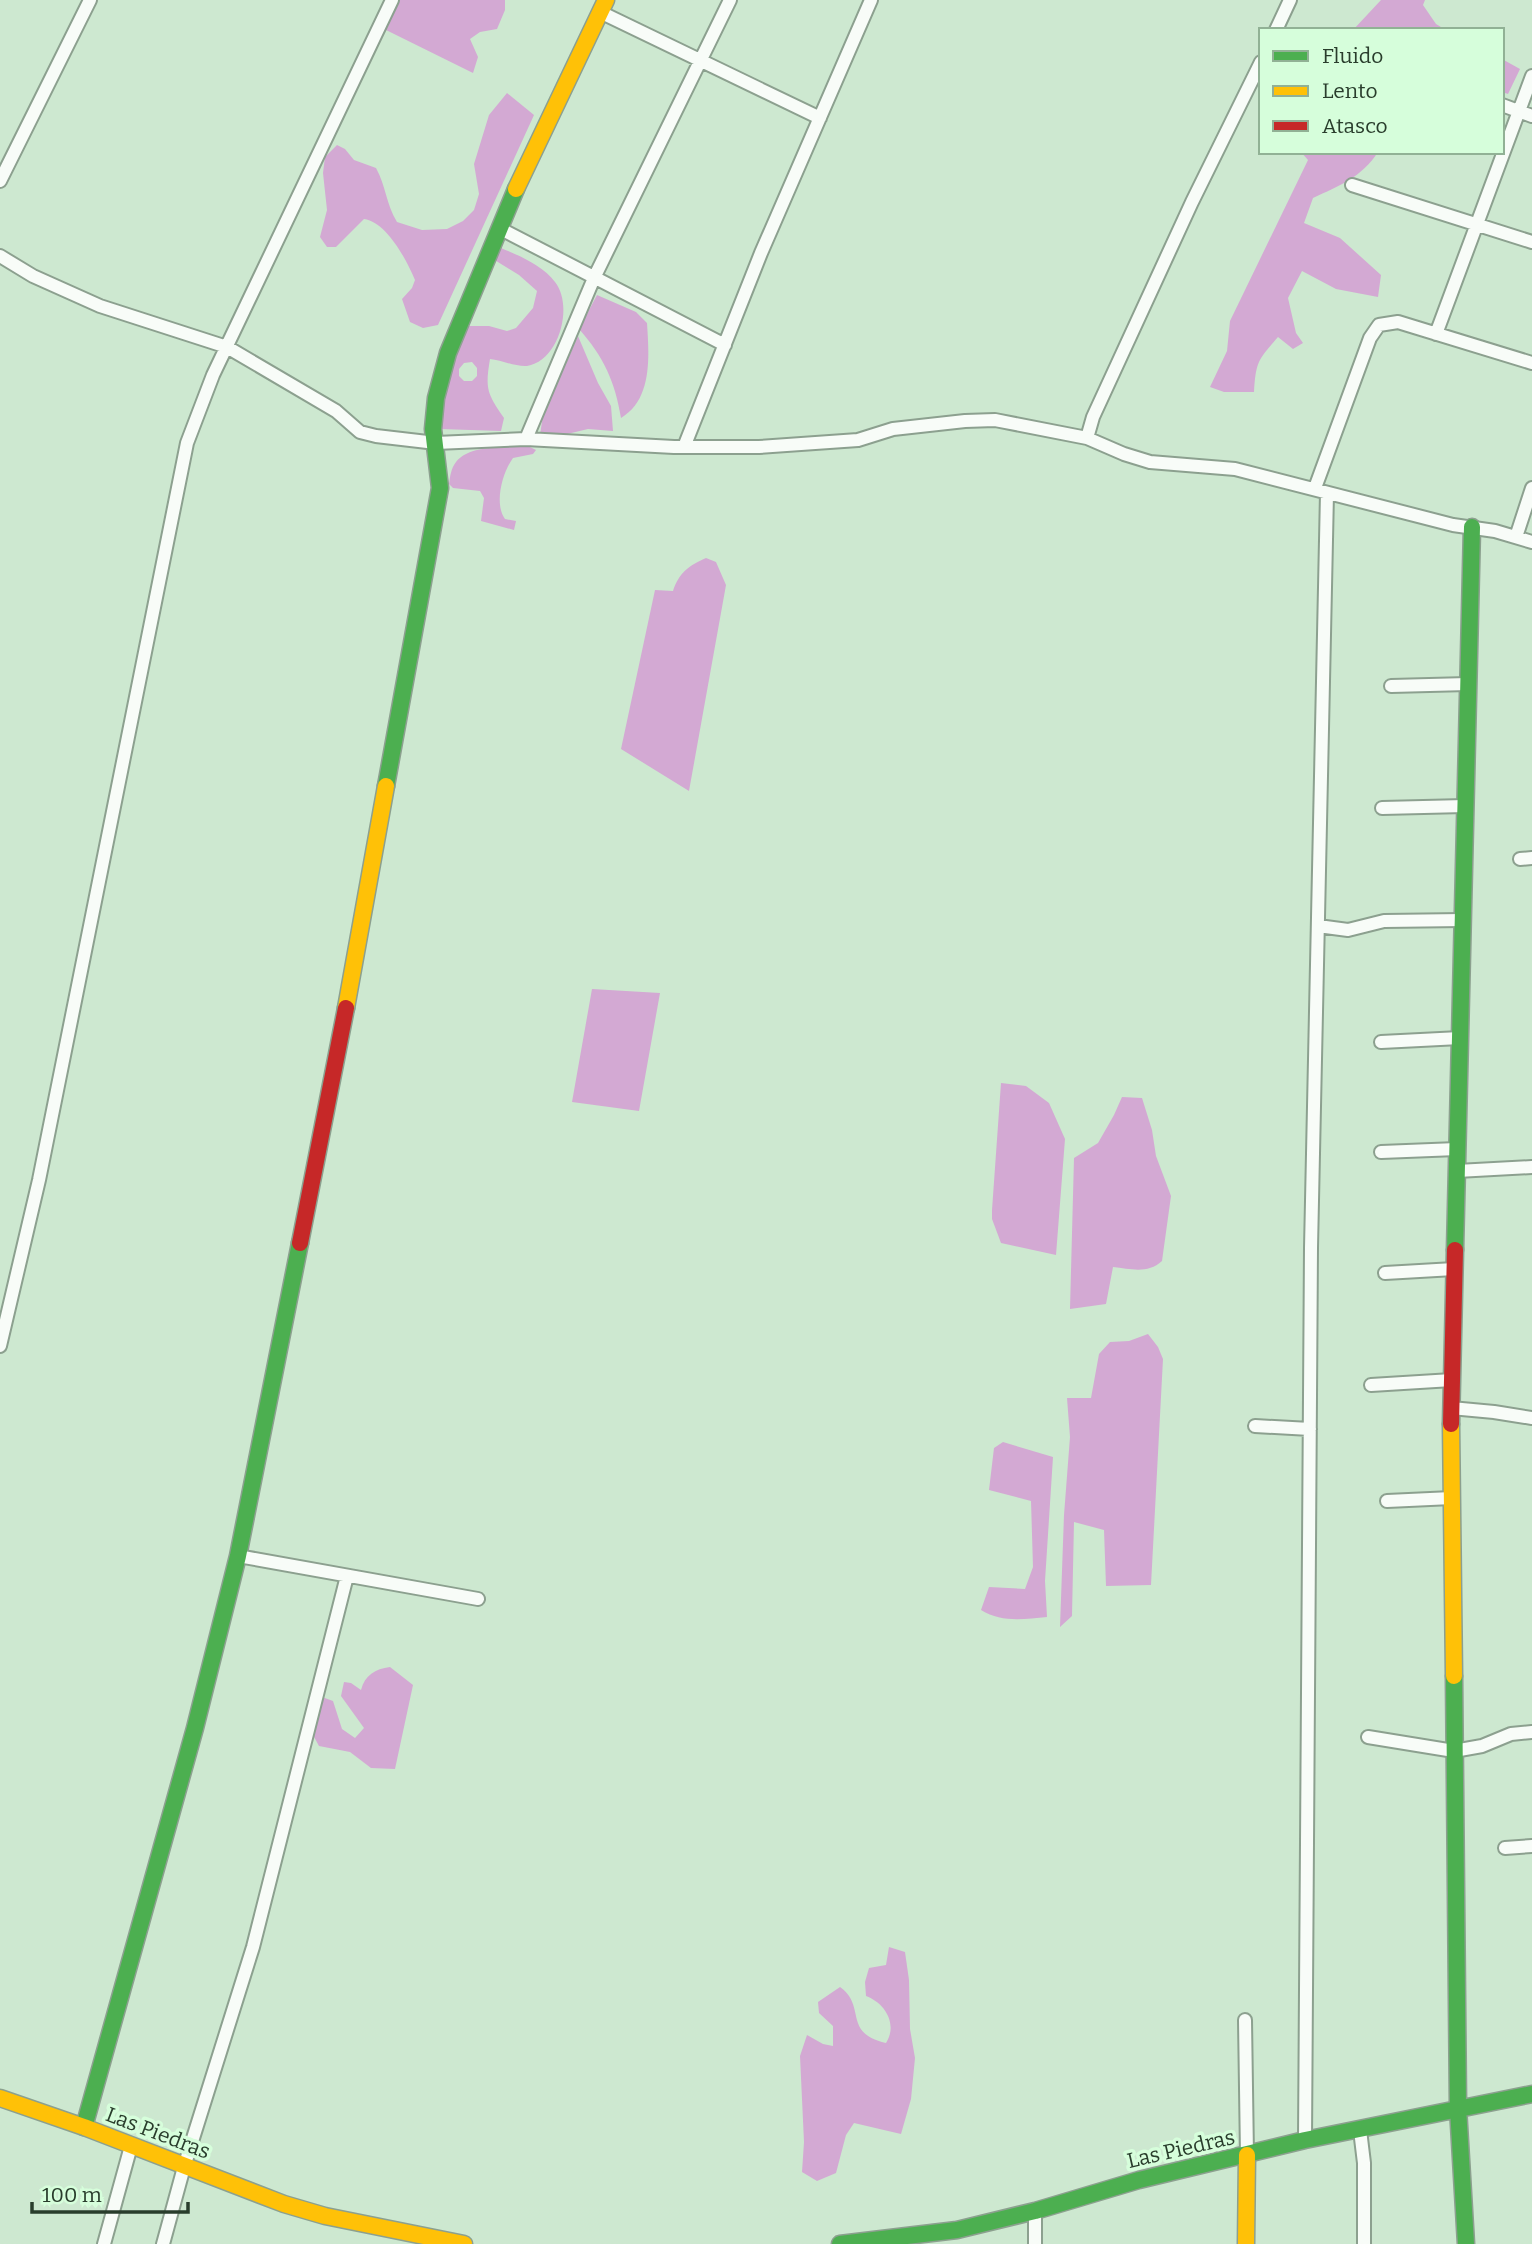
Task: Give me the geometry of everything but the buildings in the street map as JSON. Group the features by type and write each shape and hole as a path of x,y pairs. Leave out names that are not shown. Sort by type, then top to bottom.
{"street":[{"path":"0,181 90,0"},
{"path":"0,1346 39,1180 187,443 213,375 393,0"},
{"path":"526,439 594,278 730,0"},
{"path":"684,447 761,253 871,0"},
{"path":"1277,28 1290,0"},
{"path":"84,2127 195,1728 238,1556 348,997 440,488 433,429 436,398 448,353 499,228 603,6 700,60 820,118"},
{"path":"1087,438 1093,417 1170,250 1259,66"},
{"path":"1504,151 1532,76"},
{"path":"1504,106 1532,116"},
{"path":"1436,334 1503,154"},
{"path":"1352,185 1532,242"},
{"path":"499,228 724,345"},
{"path":"0,256 33,276 100,306 227,348 336,411 359,432 436,443 526,439 684,447 759,447 858,440 893,429 995,420 1087,438 1150,462 1236,469 1532,542"},
{"path":"1305,2140 1321,491 1370,338 1379,325 1398,322 1532,363"},
{"path":"1516,537 1532,488"},
{"path":"1466,2244 1458,2108 1451,1380 1472,527"},
{"path":"1391,686 1468,684"},
{"path":"1382,808 1465,806"},
{"path":"1318,926 1348,930 1384,921 1463,920"},
{"path":"1381,1042 1460,1038"},
{"path":"1381,1152 1457,1149"},
{"path":"1457,1171 1532,1167"},
{"path":"1385,1273 1454,1269"},
{"path":"1371,1385 1451,1380"},
{"path":"1451,1409 1532,1418"},
{"path":"1255,1426 1310,1429"},
{"path":"1387,1501 1452,1497"},
{"path":"238,1556 478,1599"},
{"path":"163,2244 184,2167 253,1947 347,1576"},
{"path":"1368,1737 1454,1751 1482,1746 1511,1734 1532,1732"},
{"path":"1505,1848 1532,1846"},
{"path":"1245,2020 1246,2244"},
{"name":"Las Piedras","path":"840,2244 957,2230 1035,2211 1139,2180 1305,2140 1532,2094"},
{"name":"Las Piedras","path":"0,2098 84,2127 284,2204 325,2216 464,2244"},
{"path":"1360,2130 1364,2163 1364,2244"},
{"path":"104,2244 131,2146"},
{"path":"1035,2211 1035,2244"}],"shaded area":[{"path":"400,0 505,0 505,10 497,29 480,32 470,39 478,57 473,73 386,30"},
{"path":"1381,0 1425,0 1423,5 1436,24 1443,28 1355,28"},
{"path":"1504,60 1520,69 1508,94 1504,93"},
{"path":"507,93 534,115 438,325 423,328 410,322 402,299 415,280 401,253 381,227 364,219 336,247 327,247 320,237 327,210 323,173 325,157 337,145 345,149 354,160 376,168 397,222 422,230 447,229 463,221 474,210 479,194 474,164 489,115"},
{"path":"1303,154 1377,154 1357,174 1313,198 1304,223 1340,238 1381,275 1378,297 1336,289 1302,271 1288,298 1296,333 1303,343 1293,349 1278,337 1259,362 1254,392 1224,392 1210,387 1227,351 1230,321 1308,160"},
{"path":"501,248 530,262 555,282 561,292 563,305 560,331 548,354 538,362 523,366 490,359 488,384 491,396 504,418 501,431 440,429 448,376 469,326 489,326 507,331 516,328 533,308 537,291 519,275 493,259 495,250","holes":["472,362 477,368 477,376 472,381 464,381 459,376 459,369 464,363"]},
{"path":"597,295 636,312 647,323 648,362 644,388 639,400 621,418 607,370 579,329"},
{"path":"578,336 611,406 613,431 588,429 563,435 540,435 543,415"},
{"path":"528,446 536,450 533,454 513,458 501,489 502,513 505,519 516,521 514,530 481,521 484,498 480,491 453,488 449,484 454,464 470,452"},
{"path":"706,558 716,562 726,585 689,791 621,749 655,590 673,591 685,571"},
{"path":"592,989 660,993 639,1111 572,1102"},
{"path":"1001,1083 1026,1086 1049,1103 1065,1139 1056,1255 1001,1243 992,1219"},
{"path":"1122,1097 1142,1098 1152,1130 1156,1156 1171,1196 1162,1261 1145,1269 1113,1267 1106,1304 1070,1309 1074,1158 1098,1143"},
{"path":"1148,1334 1163,1359 1151,1585 1106,1586 1104,1530 1074,1522 1072,1616 1060,1627 1070,1437 1067,1398 1091,1398 1099,1354 1110,1342 1129,1341"},
{"path":"1003,1442 1053,1457 1045,1581 1047,1617 1005,1618 981,1610 989,1587 1025,1589 1033,1567 1031,1501 989,1490 994,1448"},
{"path":"390,1667 413,1685 395,1769 371,1768 350,1752 319,1746 313,1735 322,1697 333,1701 342,1729 355,1738 364,1728 341,1696 344,1682 361,1690 371,1674"},
{"path":"889,1947 905,1952 909,1980 910,2029 915,2058 911,2099 901,2134 854,2123 846,2135 836,2173 817,2181 802,2172 804,2142 800,2056 807,2035 833,2046 833,2026 819,2013 818,2002 840,1987 848,1994 864,2033 872,2039 886,2043 891,2029 888,2015 879,2004 866,1996 865,1982 869,1968 886,1965"}],"traffic: fast":[{"path":"386,786 440,488 433,429 436,398 448,353 516,189"},
{"path":"1455,1250 1472,527"},
{"path":"84,2127 195,1728 238,1556 300,1243"},
{"path":"1454,1676 1458,2108 1466,2244"},
{"path":"840,2244 957,2230 1035,2211 1139,2180 1305,2140 1532,2094"}],"traffic: slow":[{"path":"516,189 606,0"},
{"path":"346,1008 386,786"},
{"path":"1451,1424 1454,1676"},
{"path":"0,2098 84,2127 284,2204 325,2216 464,2244"},
{"path":"1246,2244 1247,2155"}],"traffic: jam":[{"path":"300,1243 346,1008"},
{"path":"1451,1424 1455,1250"}]}
